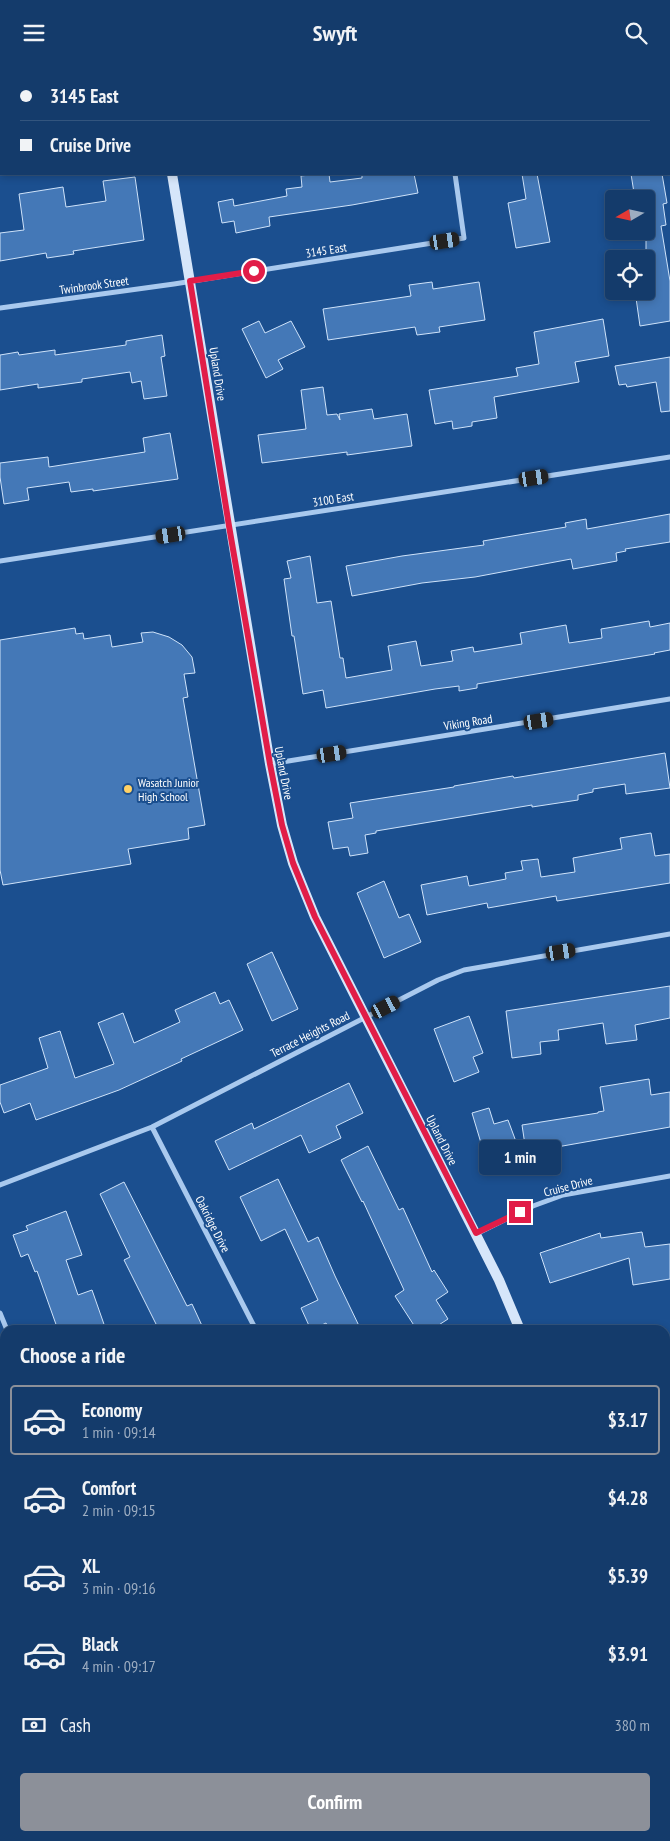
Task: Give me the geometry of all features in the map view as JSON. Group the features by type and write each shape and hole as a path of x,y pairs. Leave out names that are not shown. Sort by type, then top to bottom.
{"street":[{"name":"Upland Drive","path":"172,175 270,764 282,825 293,863 315,917 476,1233 518,1325"},
{"name":"3145 East","path":"190,281 464,238 455,175"},
{"name":"Twinbrook Street","path":"0,308 190,281"},
{"name":"3100 East","path":"0,561 670,457"},
{"name":"Viking Road","path":"270,764 670,699"},
{"name":"Terrace Heights Road","path":"0,1185 152,1127 438,980 464,970 670,934"},
{"name":"Oakridge Drive","path":"152,1127 253,1325"},
{"name":"Cruise Drive","path":"476,1233 533,1206 563,1195 670,1176"},
{"path":"0,1313 4,1325"}],"building":[{"path":"329,175 330,182 362,178 362,175 414,175 418,193 269,217 270,226 236,233 234,221 222,223 218,202 233,199 234,206 287,196 286,189 302,187 301,176"},
{"path":"522,175 537,175 550,242 516,248 508,203 526,199"},
{"path":"631,175 662,175 667,203 663,204 666,225 661,226 670,281 670,321 640,326 636,300 655,300 655,250 646,250 646,240 655,240 655,190 634,190"},
{"path":"135,177 144,240 73,251 74,254 47,258 46,253 0,261 0,233 24,230 19,194 63,187 66,207 106,201 103,181"},
{"path":"432,282 433,289 479,282 485,320 439,327 440,332 417,335 415,327 328,340 323,309 411,296 409,285"},
{"path":"603,319 609,356 575,362 579,382 494,397 497,418 472,422 472,426 453,429 452,421 435,424 429,390 518,376 516,368 539,364 534,332"},
{"path":"259,321 265,333 291,321 305,347 278,360 283,369 266,378 242,329"},
{"path":"162,335 165,356 161,357 167,396 144,399 141,381 132,383 130,372 82,379 82,382 38,388 38,384 0,390 0,355 18,352 19,355 55,350 55,355 126,345 126,341"},
{"path":"670,357 670,411 661,412 656,382 627,387 626,384 619,385 615,366"},
{"path":"323,387 327,415 337,414 340,420 339,414 372,409 374,419 407,414 412,446 347,455 347,452 262,463 258,435 306,429 301,390"},
{"path":"170,433 178,479 93,491 93,489 71,492 69,482 27,488 29,500 4,504 0,463 48,457 49,467 145,452 143,438"},
{"path":"670,514 670,542 625,549 626,551 616,553 617,561 573,569 571,559 475,577 422,583 352,596 346,566 484,545 483,541 566,527 565,523 586,519 587,529"},
{"path":"310,556 317,603 331,601 340,658 343,658 346,678 392,670 388,646 416,641 421,666 453,661 451,651 473,647 474,652 522,644 520,633 566,625 569,643 602,638 601,629 649,621 650,627 670,623 670,650 477,684 477,688 459,691 459,686 435,689 326,708 323,690 303,694 284,579 291,578 287,561"},
{"name":"Wasatch Junior High School","path":"75,628 76,634 83,633 84,639 110,635 112,647 143,642 141,633 153,632 169,637 182,645 192,657 195,673 184,674 188,697 183,698 205,825 188,828 189,839 128,849 131,864 3,885 0,870 0,640"},
{"path":"665,753 670,788 626,794 625,784 593,789 593,792 578,795 578,800 532,807 532,805 376,831 376,833 365,835 368,853 350,856 348,847 333,849 328,822 353,818 350,803"},
{"path":"651,833 655,856 670,854 670,883 557,901 556,896 488,908 487,903 427,915 421,885 467,876 469,886 506,879 505,873 523,870 521,861 538,859 541,877 575,872 573,858 622,849 620,838"},
{"path":"384,881 399,918 409,914 421,942 384,958 357,893"},
{"path":"272,952 298,1009 272,1021 247,964"},
{"path":"670,986 670,1018 635,1025 637,1040 606,1044 603,1023 558,1030 559,1040 540,1042 541,1054 512,1058 506,1011"},
{"path":"215,992 220,1004 229,1000 243,1030 119,1090 36,1120 30,1103 4,1113 0,1102 0,1085 48,1068 39,1038 60,1031 75,1078 114,1064 98,1023 123,1013 134,1043 180,1022 175,1010"},
{"path":"469,1016 483,1053 473,1057 479,1072 454,1082 434,1029"},
{"path":"649,1079 651,1095 670,1092 670,1127 540,1150 538,1141 525,1145 522,1125 604,1111 600,1087"},
{"path":"349,1083 363,1113 336,1126 341,1138 309,1153 301,1135 229,1170 215,1141 252,1123 254,1129"},
{"path":"489,1108 494,1124 508,1120 518,1147 505,1151 507,1157 487,1163 472,1113"},
{"path":"368,1146 399,1210 403,1208 432,1272 434,1270 448,1292 436,1300 448,1319 439,1325 414,1325 395,1296 404,1290 363,1201 341,1160"},
{"path":"278,1179 308,1242 318,1237 359,1325 327,1325 326,1323 309,1325 301,1308 318,1300 285,1229 261,1241 240,1197"},
{"path":"124,1182 187,1306 192,1304 202,1325 156,1325 124,1260 130,1257 100,1194"},
{"path":"66,1211 82,1255 66,1260 78,1295 92,1290 104,1325 56,1325 37,1271 35,1272 28,1254 21,1257 13,1235 28,1230 26,1226"},
{"path":"642,1232 645,1247 670,1244 670,1279 633,1285 629,1258 550,1283 540,1253 600,1233 601,1238"}],"place":[{"name":"Wasatch Junior High School","path":"128,789"}],"route":[{"path":"254,271 190,281 229,526 282,825 293,863 315,917 476,1233 520,1212"}]}
